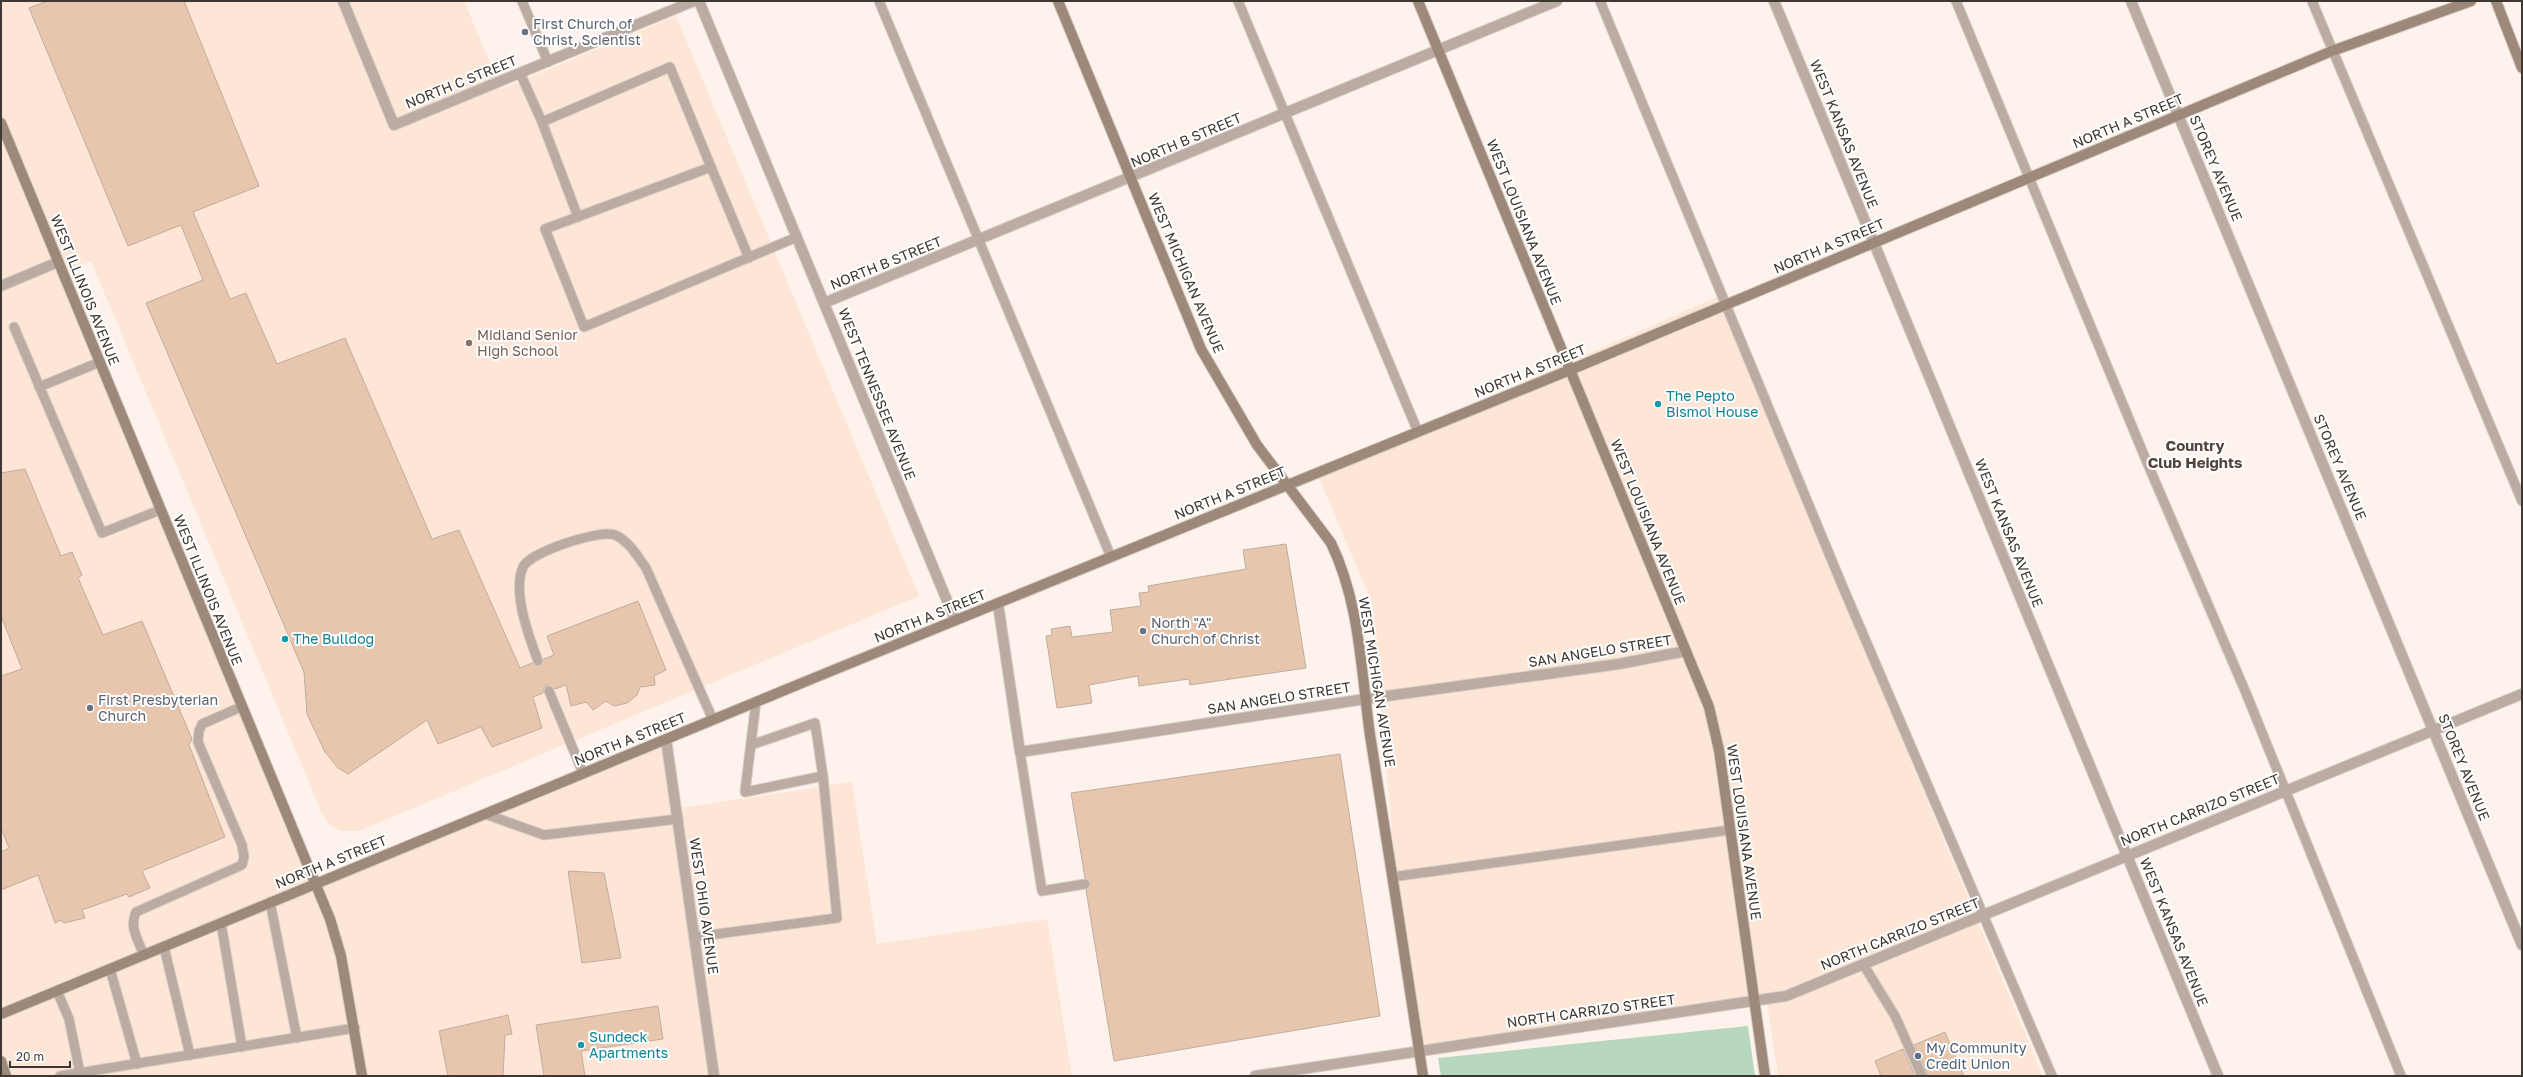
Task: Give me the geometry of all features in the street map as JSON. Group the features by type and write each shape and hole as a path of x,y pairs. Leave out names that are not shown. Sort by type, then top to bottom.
{"main road":[{"name":"WEST MICHIGAN AVENUE","path":"1058,1 1201,349 1257,445 1286,486 1331,543 1340,561 1352,603 1365,699 1423,1076"},
{"name":"WEST LOUISIANA AVENUE","path":"1418,1 1695,676 1700,682 1714,722 1765,1076"},
{"name":"NORTH A STREET","path":"1,1014 955,620 998,604 1570,370 2332,51 2471,1"},
{"path":"2496,1 2522,68"},
{"name":"WEST ILLINOIS AVENUE","path":"1,123 241,707 330,919 341,956 355,1028 362,1076"},
{"path":"1,1061 6,1076"}],"street":[{"name":"NORTH C STREET","path":"343,1 394,125 694,1"},
{"name":"WEST TENNESSEE AVENUE","path":"699,1 955,620"},
{"name":"NORTH B STREET","path":"824,303 1131,178 1557,1"},
{"name":"WEST KANSAS AVENUE","path":"1774,1 2218,1076"},
{"name":"STOREY AVENUE","path":"2131,1 2522,945"},
{"path":"1,286 58,262"},
{"path":"998,604 1020,752"},
{"name":"SAN ANGELO STREET","path":"1020,752 1365,699 1619,664 1686,651"},
{"name":"NORTH CARRIZO STREET","path":"1255,1076 1419,1050 1786,996 2522,694"},
{"name":"WEST OHIO AVENUE","path":"666,739 714,1076"}],"lane":[{"path":"522,1 548,62"},
{"path":"879,1 1111,558"},
{"path":"1238,1 1418,432"},
{"path":"1600,1 1854,614 1984,914 2052,1076"},
{"path":"1956,1 2031,177 2146,460 2246,693 2401,1076"},
{"path":"2312,1 2522,501"},
{"path":"542,122 670,67 749,258"},
{"path":"520,73 542,122 578,217"},
{"path":"711,166 545,229 584,327 797,238"},
{"path":"14,327 102,533 160,510"},
{"path":"39,387 100,362"},
{"path":"538,661 523,615 519,580 523,565 534,557 569,542 594,535 615,535 632,549 646,568 713,720"},
{"path":"549,691 583,773"},
{"path":"756,702 745,792 823,776"},
{"path":"144,955 133,928 132,920 136,912 242,865 244,857 242,845 198,742 199,731 202,724 241,707"},
{"path":"694,937 837,918 823,776 815,723 751,745"},
{"path":"1020,752 1042,891 1085,884"},
{"path":"485,814 544,835 678,819"},
{"path":"1392,877 1730,830"},
{"path":"270,902 297,1038"},
{"path":"221,923 242,1047"},
{"path":"164,947 190,1055"},
{"path":"1863,964 1895,1016 1922,1076"},
{"path":"110,969 137,1064"},
{"path":"57,991 69,1019 80,1073"},
{"path":"60,1076 355,1028"}],"shaded area":[{"path":"1,1 464,1 501,89 676,16 919,596 359,831 340,831 330,825 323,816 91,261 61,273 317,883 670,736 680,808 852,782 877,944 1047,919 1072,1076 1,1076"},
{"path":"1719,296 2043,1076 1778,1076 1767,1001 1421,1051 1396,879 1372,603 1317,473"}],"green space":[{"path":"1748,1026 1755,1076 1441,1076 1438,1058"}],"building":[{"path":"47,1 184,1 259,186 193,212 230,299 246,293 277,364 345,338 432,539 459,530 520,668 532,663 540,666 544,659 554,655 547,636 638,601 666,670 654,676 655,685 640,687 637,695 627,703 614,706 606,701 593,710 586,702 571,706 566,685 555,689 547,685 544,688 543,693 533,697 542,728 492,747 481,727 438,744 427,720 348,774 338,768 325,752 307,714 304,672 146,303 203,280 181,225 128,246 29,8"},
{"name":"First Presbyterian Church","path":"25,469 61,556 72,552 82,575 78,578 103,635 142,621 192,739 189,745 225,837 142,871 150,888 129,897 127,894 82,910 85,918 64,923 61,920 55,923 38,875 1,890 1,852 9,848 1,828 1,676 22,669 1,616 1,473"},
{"name":"North \"A\" Church of Christ","path":"1286,544 1306,668 1190,685 1189,679 1139,686 1138,676 1089,685 1092,703 1057,708 1046,636 1052,635 1051,629 1070,626 1072,637 1113,632 1110,610 1141,606 1139,593 1149,592 1148,586 1246,569 1243,550"},
{"path":"1340,754 1380,1016 1114,1061 1086,890 1091,883 1085,878 1071,793"},
{"path":"568,871 604,873 621,958 582,963"},
{"name":"Sundeck Apartments","path":"658,1006 663,1039 581,1051 585,1076 544,1076 536,1025"},
{"path":"508,1015 512,1034 505,1035 503,1076 448,1076 439,1031"},
{"path":"1945,1032 1964,1076 1928,1076 1914,1045"},
{"path":"1903,1049 1915,1076 1881,1076 1875,1061"}],"place":[{"name":"First Church of Christ, Scientist","path":"525,32"},
{"name":"Midland Senior High School","path":"469,343"},
{"name":"The Pepto Bismol House","path":"1658,404"},
{"name":"North \"A\" Church of Christ","path":"1143,631"},
{"name":"The Bulldog","path":"285,639"},
{"name":"First Presbyterian Church","path":"90,708"},
{"name":"Sundeck Apartments","path":"581,1045"},
{"name":"My Community Credit Union","path":"1918,1056"}],"district":[{"name":"Country Club Heights","path":"2195,454"}]}
